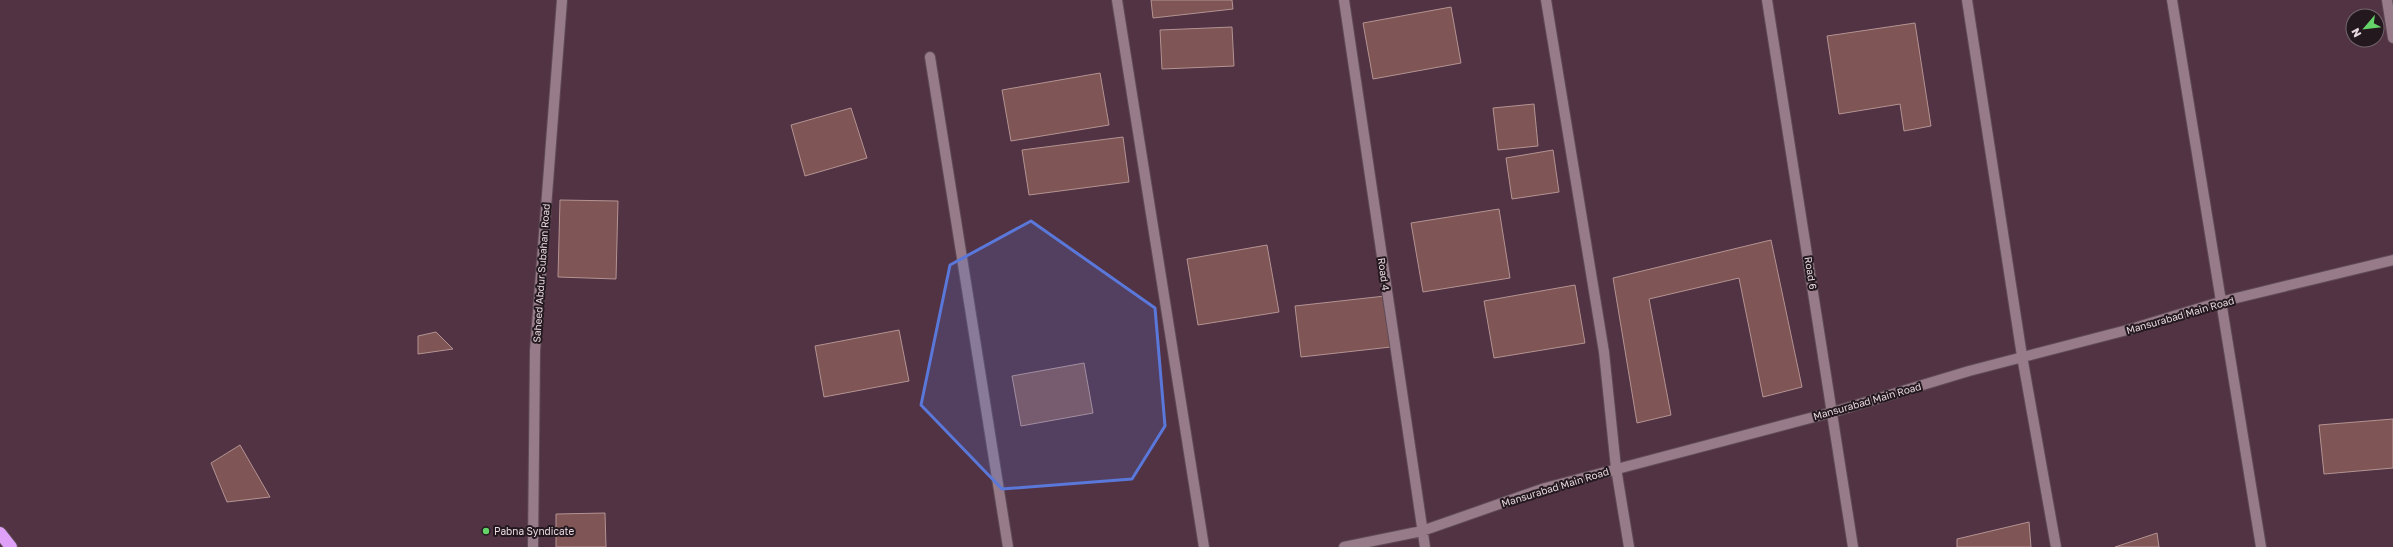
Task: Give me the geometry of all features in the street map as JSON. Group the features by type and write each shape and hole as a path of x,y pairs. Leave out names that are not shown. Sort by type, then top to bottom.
{"highway":[{"path":"0,533 11,547"}],"street":[{"name":"Saheed Abdur Subahan Road","path":"533,547 536,351 562,0"},
{"path":"1117,0 1204,547"},
{"name":"Road 4","path":"1344,0 1425,547"},
{"path":"1546,0 1604,352 1616,468 1629,547"},
{"name":"Road 6","path":"1767,0 1833,412 1853,547"},
{"path":"1967,0 2022,356 2056,547"},
{"path":"2172,0 2261,547"},
{"path":"2387,0 2393,38"},
{"path":"930,58 1008,547"},
{"name":"Mansurabad Main Road","path":"1344,547 1422,531 1545,488 1616,468 1833,412 2022,356 2131,329 2220,302 2393,260"}],"highlighted area":[{"path":"1031,221 1155,308 1165,426 1132,479 1002,489 921,405 950,265"}],"shaded area":[{"path":"0,0 2393,0 2393,547 0,547"}],"building":[{"path":"1151,0 1232,0 1233,9 1153,18"},
{"path":"1451,7 1461,63 1373,79 1363,23"},
{"path":"1915,23 1931,126 1904,131 1900,104 1839,114 1827,36"},
{"path":"1232,27 1234,66 1162,69 1160,30"},
{"path":"1100,73 1109,125 1011,141 1002,90"},
{"path":"1534,104 1538,146 1498,150 1493,108"},
{"path":"851,108 867,158 805,176 791,125"},
{"path":"1123,137 1129,182 1029,195 1022,150"},
{"path":"1553,150 1559,192 1512,199 1506,158"},
{"path":"560,200 618,201 616,279 558,277"},
{"path":"1499,209 1510,278 1423,292 1411,223"},
{"path":"1771,240 1802,387 1763,397 1739,278 1649,299 1671,415 1637,423 1613,278"},
{"path":"1267,245 1279,312 1198,325 1187,259"},
{"path":"1575,285 1585,343 1494,358 1484,301"},
{"path":"1385,296 1391,347 1301,357 1295,306"},
{"path":"899,330 909,381 824,397 815,346"},
{"path":"436,332 453,349 418,354 418,336"},
{"path":"1084,363 1093,413 1021,426 1012,376"},
{"path":"2393,419 2393,468 2324,474 2319,425"},
{"path":"240,445 270,497 227,502 211,463"},
{"path":"605,513 606,547 556,547 556,514"},
{"path":"2029,522 2031,547 1957,547 1957,539"},
{"path":"2157,533 2159,547 2115,547"}],"place":[{"name":"Pabna Syndicate","path":"486,531"}]}
